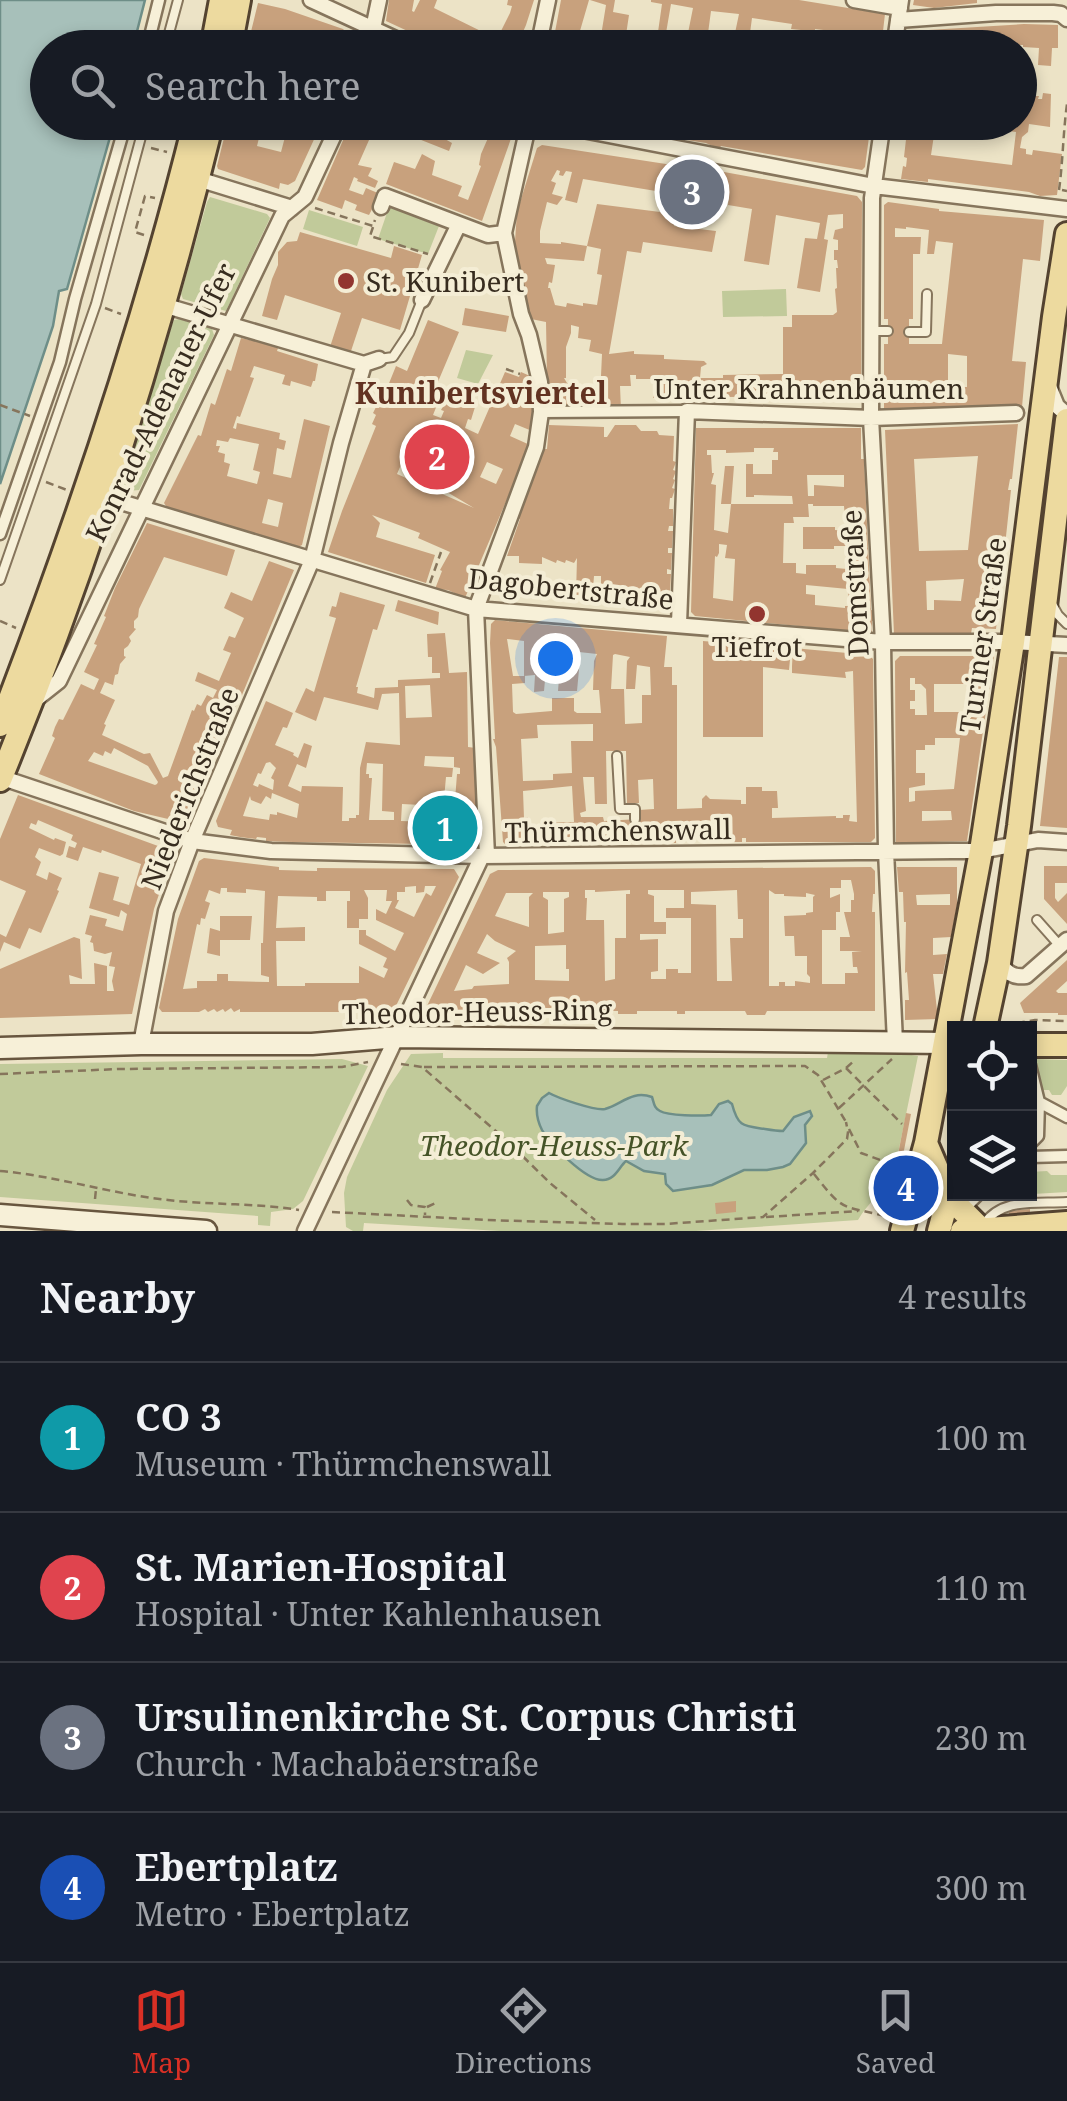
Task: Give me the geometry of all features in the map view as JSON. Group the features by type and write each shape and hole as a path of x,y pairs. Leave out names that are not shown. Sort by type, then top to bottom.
{"main road":[{"path":"216,30 222,0"},
{"path":"233,30 239,0"},
{"name":"Konrad-Adenauer-Ufer","path":"0,725 85,494 140,321 190,140"},
{"name":"Konrad-Adenauer-Ufer","path":"0,778 62,620 85,494 164,305 208,140"},
{"name":"Turiner Straße","path":"954,1021 981,851 998,685 1013,642 1067,234"},
{"name":"Turiner Straße","path":"987,1021 1016,844 1067,418"},
{"name":"Theodor-Heuss-Ring","path":"0,1048 312,1044 398,1037 871,1042 896,1050 947,1043"},
{"path":"1037,1045 1067,1046"},
{"name":"Turiner Straße","path":"904,1223 947,1056"},
{"path":"926,1144 947,1180"},
{"path":"939,1231 958,1201"},
{"path":"960,1201 974,1230 1067,1223"},
{"path":"0,1215 206,1231"}],"street":[{"path":"152,30 159,0"},
{"path":"312,0 378,30"},
{"path":"374,28 378,0"},
{"path":"542,30 548,0"},
{"path":"854,0 900,9 996,7 1060,14 1067,19"},
{"path":"0,534 60,362 121,140"},
{"name":"Konrad-Adenauer-Ufer","path":"30,704 59,681 282,216 305,198 332,140"},
{"path":"306,1231 484,856 476,608 536,448 541,412 540,382 504,233 526,140"},
{"path":"635,140 874,186 1067,209"},
{"name":"Domstraße","path":"880,140 872,198 880,331 872,418 896,1050"},
{"path":"198,180 296,205"},
{"path":"381,207 385,196 488,234 504,233"},
{"path":"422,300 459,224"},
{"path":"164,305 372,362"},
{"name":"Niederichstraße","path":"141,1044 166,911 312,560 341,443 372,362"},
{"path":"1046,379 1057,406 1067,418"},
{"path":"680,624 679,517 687,411"},
{"name":"Unter Krahnenbäumen","path":"541,412 687,411 872,418 1016,413"},
{"name":"Dagobertstraße","path":"85,494 476,608 952,649 983,649 1013,642 1067,645"},
{"name":"Thürmchenswall","path":"0,778 192,842 271,851 484,856 636,849 981,851 1038,840 1067,842"},
{"path":"999,963 1008,973 1026,976 1064,943"},
{"path":"1037,1102 1067,1117"},
{"path":"1037,1157 1067,1156"}],"lane":[{"path":"170,30 178,0"},
{"path":"0,580 96,304 141,140"},
{"path":"910,332 926,332 927,294"},
{"path":"372,362 393,357 409,333 422,300"},
{"path":"1047,596 1067,624"},
{"path":"617,756 620,809 635,809 636,819"},
{"path":"1037,920 1064,943"},
{"path":"974,1230 1008,1206 1067,1202"}],"path":[{"path":"1063,190 1062,134 1067,104"},
{"path":"148,147 169,153 172,142"},
{"path":"146,236 136,232 145,196 156,199 158,194"},
{"path":"296,205 373,226"},
{"path":"381,207 370,236 428,254"},
{"path":"102,306 115,311"},
{"path":"506,369 520,374"},
{"path":"0,405 41,420"},
{"path":"45,482 85,494"},
{"path":"426,594 441,552"},
{"path":"0,622 16,628"},
{"path":"1029,1021 1067,1022"},
{"path":"822,1080 846,1068 871,1042"},
{"path":"838,1109 893,1058 896,1050"},
{"path":"0,1074 342,1067 366,1062 422,1068 806,1066 822,1080 862,1153 894,1165"},
{"path":"422,1068 598,1222"},
{"path":"846,1068 902,1124"},
{"path":"763,1217 847,1139 846,1122"},
{"path":"0,1171 52,1177 166,1200 315,1212 664,1224 864,1211"},
{"path":"814,1173 840,1205 904,1223"},
{"path":"95,1199 96,1188"},
{"path":"407,1200 411,1205 425,1207 438,1202"},
{"path":"880,1214 884,1205"},
{"path":"425,1207 425,1217"}],"green space":[{"path":"210,197 270,218 226,311 183,299 181,294"},
{"path":"389,207 439,226 428,254 378,239"},
{"path":"309,210 363,227 357,246 303,229"},
{"path":"786,289 787,316 723,317 722,291"},
{"path":"179,319 212,329 214,335 139,490 128,491 123,484 172,325"},
{"path":"466,350 493,355 478,384 457,378"},
{"path":"1050,429 1059,430 1037,627 1028,628"},
{"name":"Theodor-Heuss-Park","path":"828,1052 918,1056 894,1173 858,1220 696,1231 500,1231 364,1223 363,1231 346,1227 347,1177 387,1090 411,1054 443,1053 443,1058 827,1058"},
{"name":"Theodor-Heuss-Park","path":"342,1059 368,1066 303,1201 293,1209 271,1212 270,1226 258,1225 258,1216 0,1197 0,1064"},
{"path":"1037,1059 1067,1060 1067,1086 1061,1095 1042,1090"},
{"path":"1037,1172 1067,1175 1067,1192 1037,1194"}],"water":[{"path":"0,0 145,0 137,30 30,30 30,140 109,140 67,289 59,291 53,326 0,484"},
{"path":"549,1093 600,1109 645,1095 652,1097 660,1111 685,1115 711,1115 719,1104 728,1101 742,1124 778,1131 783,1131 794,1117 810,1111 812,1116 805,1125 806,1143 790,1164 744,1170 712,1185 673,1191 666,1184 665,1174 644,1171 626,1161 614,1176 603,1180 569,1161 539,1124 537,1106"}],"building":[{"path":"389,0 414,0 414,12 420,0 437,0 434,8 479,30 405,30 386,21"},
{"path":"508,0 534,0 524,30 502,30 512,6 507,5"},
{"path":"561,0 589,0 580,30 555,30"},
{"path":"590,0 615,0 613,12 629,15 627,30 602,30 606,5"},
{"path":"799,0 885,14 883,30 801,30 791,29 792,24 752,18 750,30 736,30 739,14 711,11 708,30 689,30 693,8 671,4 667,30 658,30 662,4 651,2"},
{"path":"914,0 977,3 934,8 913,5"},
{"path":"258,3 344,30 251,30"},
{"path":"1058,25 1058,48 1052,48 1051,66 1038,65 1037,30 928,30"},
{"path":"1043,93 1051,94 1050,127 1037,125 1037,96 1042,99"},
{"path":"224,140 258,140 257,146 281,152 284,140 314,140 295,181 288,185 280,183 279,189 217,166"},
{"path":"343,140 369,140 358,165 372,168 368,176 378,181 375,188 354,177 349,190 363,195 366,188 380,194 369,215 355,210 357,205 345,200 342,209 317,200"},
{"path":"421,140 447,140 452,143 449,151"},
{"path":"487,140 510,140 482,221 386,184 394,162 415,169 422,154 435,161 432,175 462,186 458,196 468,200 481,166"},
{"path":"687,140 869,140 862,170 721,146 719,149"},
{"path":"906,140 933,140 931,155 1012,165 1015,140 1021,140 1020,148 1026,149 1026,154 1032,155 1033,150 1062,154 1057,195 901,179 903,166 906,167"},
{"path":"542,145 680,164 857,196 862,202 861,395 653,398 655,379 636,379 636,375 630,375 631,386 620,386 621,410 580,409 553,399 547,379 546,322 531,319 514,256 517,212 537,148","holes":["557,170 563,176 566,171 572,172 565,200 577,203 583,179 668,193 671,174 678,175 668,213 597,204 587,246 540,243 547,202 557,205 563,197 552,194 556,183 551,181","710,181 719,182 715,191 729,193 728,205 752,209 744,261 769,265 776,215 820,223 817,239 805,238 797,288 820,292 828,215 843,214 843,228 835,230 833,239 838,240 838,250 834,250 838,268 837,312 792,315 792,327 783,327 783,374 700,378 701,367 707,364 704,361 664,359 664,355 634,351 609,354 627,251 641,253 643,242 712,252 716,231 674,226 675,218 680,217 709,223 712,204 706,203","587,246 601,249 597,305 555,305 548,288 555,265 547,264 545,258 584,261","571,325 579,327 578,338 591,340 589,351 602,354 601,376 605,376 606,390 582,389 567,383 566,347"]},
{"path":"888,202 939,211 1044,220 1040,261 1023,259 1012,361 1026,362 1022,407 884,408 888,319 884,319 884,205","holes":["895,228 929,230 927,254 934,254 936,241 953,243 942,344 909,344 913,254 920,254 921,237 895,237","948,354 967,356 967,387 948,387"]},
{"name":"St. Kunibert","path":"300,232 391,258 394,246 422,255 400,330 362,318 350,354 330,347 341,313 285,295 277,320 262,316 278,265 278,252 287,242 297,241"},
{"path":"465,308 509,316 506,332 462,325"},
{"path":"428,320 459,332 432,396 429,394 427,399 437,405 433,415 441,418 449,396 475,407 465,428 478,434 505,372 530,376 533,385 532,431 515,424 510,436 530,445 465,598 435,589 450,552 418,538 420,533 372,515 380,523 376,537 435,555 426,583 328,552 376,426 372,424 376,415 373,413 379,408 396,366 407,371","holes":["416,430 422,432 420,439 462,457 447,492 474,508 397,474","487,462 503,469 496,484 480,477"]},
{"path":"241,338 318,364 311,387 291,381 290,386 282,384 285,375 254,366 250,377 254,378 233,428 237,423 280,433 279,439 286,441 284,450 277,448 273,474 291,478 304,419 330,426 302,545 296,548 168,509 164,503 198,435 201,436 227,369 231,371","holes":["230,438 259,444 253,470 260,472 257,484 227,476 230,464 224,462 225,454 218,452 220,446 216,446 217,440 228,442","268,499 283,503 278,527 262,523"]},
{"path":"1018,424 996,629 972,628 971,634 965,636 894,634 885,430","holes":["978,456 968,550 919,551 914,459","964,579 961,601 934,600 934,610 927,610 926,581"]},
{"path":"549,425 604,427 607,437 615,425 636,425 641,431 674,436 675,489 669,509 673,509 673,526 668,531 673,531 672,548 668,548 668,553 672,553 671,570 667,569 667,574 671,574 670,591 643,593 642,604 634,604 620,593 601,589 601,576 594,576 593,589 580,589 580,595 576,595 577,558 574,563 556,563 542,557 542,564 519,563 519,556 507,556 518,518 547,449"},
{"path":"696,428 861,428 871,610 876,611 872,633 695,616 691,612","holes":["754,448 774,448 778,460 772,460 772,474 753,474 753,464 746,464 746,497 792,496 793,504 731,504 728,533 714,530 716,485 711,484 714,473 707,450 754,452","807,475 844,475 844,487 814,485 814,496 808,496","808,504 844,506 846,531 803,527 803,549 845,546 847,569 806,565 806,574 796,573 796,563 783,563 784,523 794,523 793,517 809,517","719,544 727,545 725,558 735,559 733,601 713,598","806,585 848,589 849,606 815,605 815,595 806,594"]},
{"path":"725,466 734,466 731,504 721,504"},
{"path":"147,523 235,550 227,576 164,557 134,621 136,629 124,649 126,657 113,685 105,682 100,693 115,700 102,735 144,754 150,753 163,778 168,776 192,710 197,704 201,706 207,695 213,698 217,690 195,681 198,672 219,681 231,653 223,650 229,636 235,638 244,618 224,608 231,592 252,601 269,561 294,570 187,819 181,822 134,811 39,774 55,738 55,727 59,719 63,720 81,684 94,690 99,679 84,672 115,588","holes":["114,748 148,766 158,782 155,785 88,761 94,752 103,756 105,751 111,754"]},
{"path":"340,592 385,605 377,630 373,629 356,687 357,693 374,698 375,688 398,687 398,680 440,678 440,673 432,673 427,634 445,633 449,673 467,672 468,747 476,748 480,838 424,839 424,844 266,841 230,835 232,830 218,827 216,821 266,701 293,713 275,745 298,758 304,743 312,746 306,768 297,764 288,786 301,792 302,786 343,787 342,821 359,815 360,768 366,742 400,745 399,693 382,694 378,710 324,697 316,721 295,712 306,688 314,692 336,618 329,616 332,606 336,607","holes":["430,685 432,717 406,718 405,686","425,756 454,757 454,767 460,768 455,800 444,799 446,777 452,777 453,768 424,766","266,763 276,768 271,778 273,790 253,785 258,773","367,763 383,764 382,811 394,812 394,820 369,820 372,778 366,774","272,793 299,804 297,818 277,812 270,814 269,820 243,816 250,796 261,804 266,796 271,799","402,804 428,808 429,822 401,821"]},
{"path":"398,600 439,612 438,625 395,611"},
{"path":"495,620 667,636 664,667 672,667 672,685 677,685 677,809 702,808 706,795 710,799 741,800 741,804 746,804 746,787 762,787 762,791 777,791 778,808 772,808 772,818 850,815 849,821 857,822 853,671 845,672 846,678 792,673 793,648 869,655 873,659 875,838 871,842 746,842 742,838 742,842 711,842 711,834 676,834 676,843 506,845 493,739 491,624","holes":["507,639 524,641 524,676 513,676","548,648 563,651 558,691 577,691 579,652 597,654 593,690 599,690 601,713 577,713 574,698 552,698 552,711 516,714 512,684 525,683 524,676 535,675 534,692 544,691","613,655 630,657 626,689 635,689 637,665 650,667 651,695 642,695 642,723 625,724 624,689 611,689","593,724 593,741 571,741 572,773 553,774 553,780 523,781 521,739 538,738 537,725","606,751 626,751 627,803 639,803 638,780 653,779 654,809 639,810 639,819 604,821 603,817 581,817 580,813 586,811 583,777 594,777 595,804 607,804","572,786 574,822 540,823 539,829 526,829 528,817 524,818 523,791"]},
{"path":"703,641 791,649 789,670 763,667 763,737 703,737"},
{"path":"900,656 994,656 967,841 896,843 895,661","holes":["910,678 926,689 927,715 915,715 915,709 910,709 910,701 915,701 915,690 910,690","934,684 968,684 964,712 934,712","935,738 960,738 954,789 915,791 915,801 909,802 909,788 925,785 925,773 916,773 916,750 935,745","922,811 951,811 952,820 922,821"]},
{"path":"1059,657 1067,657 1067,828 1040,826"},
{"path":"18,795 169,850 172,856 154,909 132,1014 0,1018 0,969 74,937 80,939 82,979 69,975 70,984 95,984 94,963 107,966 107,991 114,991 115,967 109,966 112,952 94,951 92,936 85,934 90,915 107,919 105,926 123,931 127,914 121,910 119,917 89,908 99,872 119,877 113,900 129,905 141,864 83,847 78,861 66,857 69,846 75,848 77,843 71,840 73,835 38,820 36,825 31,823 29,828 66,842 60,856 39,848 35,857 41,862 36,875 47,880 49,872 62,878 59,891 41,933 29,928 20,949 4,942 0,952 0,934 6,937 26,891 0,880 0,839"},
{"path":"204,858 279,870 454,869 459,877 393,1012 234,1012 231,1008 225,1012 162,1012 159,1008 178,919 199,861","holes":["416,886 416,893 424,892 425,886 436,886 431,896 426,893 414,917 395,908 397,892","221,888 227,888 227,892 265,891 261,975 269,977 269,982 228,981 228,974 217,974 217,981 197,981 197,988 183,989 197,924 205,919 210,903 205,901 209,890 220,894","364,890 387,890 386,901 392,901 386,914 376,909 376,920 404,933 395,951 366,935 366,930 359,930 359,944 387,958 384,978 359,966 359,983 277,986 276,941 305,941 305,927 276,928 278,896 317,897 317,901 326,901 326,891 350,891 347,928 359,928 359,919 368,919"]},
{"path":"1044,866 1067,866 1067,883 1055,883 1055,898 1058,902 1067,893 1067,924 1044,899"},
{"path":"871,867 875,871 875,1011 767,1011 765,1015 747,1015 745,1011 605,1011 605,1016 594,1016 594,1012 430,1012 427,1006 490,874 498,870","holes":["841,880 851,880 854,894 851,912 844,912 850,937 840,937 840,951 862,951 852,952 853,967 857,967 858,973 845,973 845,984 822,984 822,930 836,930 836,912 840,912 840,894 830,898 830,888 841,888","585,890 630,890 626,894 626,938 615,938 615,979 605,981 604,920 586,920","648,890 684,890 684,908 666,908 666,918 691,918 691,973 666,969 666,979 651,979 651,972 658,971 658,939 640,940 640,934 666,934 666,922 654,922 654,896","737,890 743,938 730,938 732,981 717,981 716,905 691,904 691,892","769,890 784,896 815,895 813,912 784,916 785,936 794,936 795,956 807,956 810,983 795,981 795,986 785,986 785,982 779,982 779,986 769,986","543,892 569,892 564,899 564,932 548,934 548,900","506,893 533,893 529,897 529,927 495,916","487,934 516,951 507,958 509,984 454,991 466,965 483,974 500,963 477,953","566,945 569,981 535,980 535,946"]},
{"path":"897,867 957,867 957,905 951,937 933,938 933,955 947,954 943,974 933,974 938,1019 905,1020 905,1000 909,1000 906,922 903,892 899,892","holes":["950,894 950,905 917,905 916,895"]},
{"path":"220,916 252,916 250,940 220,940 220,956 207,953 210,928 220,931"},
{"path":"1067,960 1067,981 1056,991 1067,993 1067,1015 1024,1013 1020,1003"},
{"path":"906,1113 911,1114 895,1197 890,1196"},
{"path":"736,1201 736,1212 716,1214 715,1203"},
{"path":"1067,1210 1067,1215 1009,1218 1009,1211"}],"place":[{"name":"Ursulinenkirche St. Corpus Christi","path":"692,192"},
{"name":"St. Kunibert","path":"346,281"},
{"name":"St. Marien-Hospital","path":"437,457"},
{"name":"Tiefrot","path":"757,614"},
{"name":"CO 3","path":"445,828"},
{"name":"Ebertplatz","path":"906,1188"}],"district":[{"name":"Kunibertsviertel","path":"481,392"}]}
